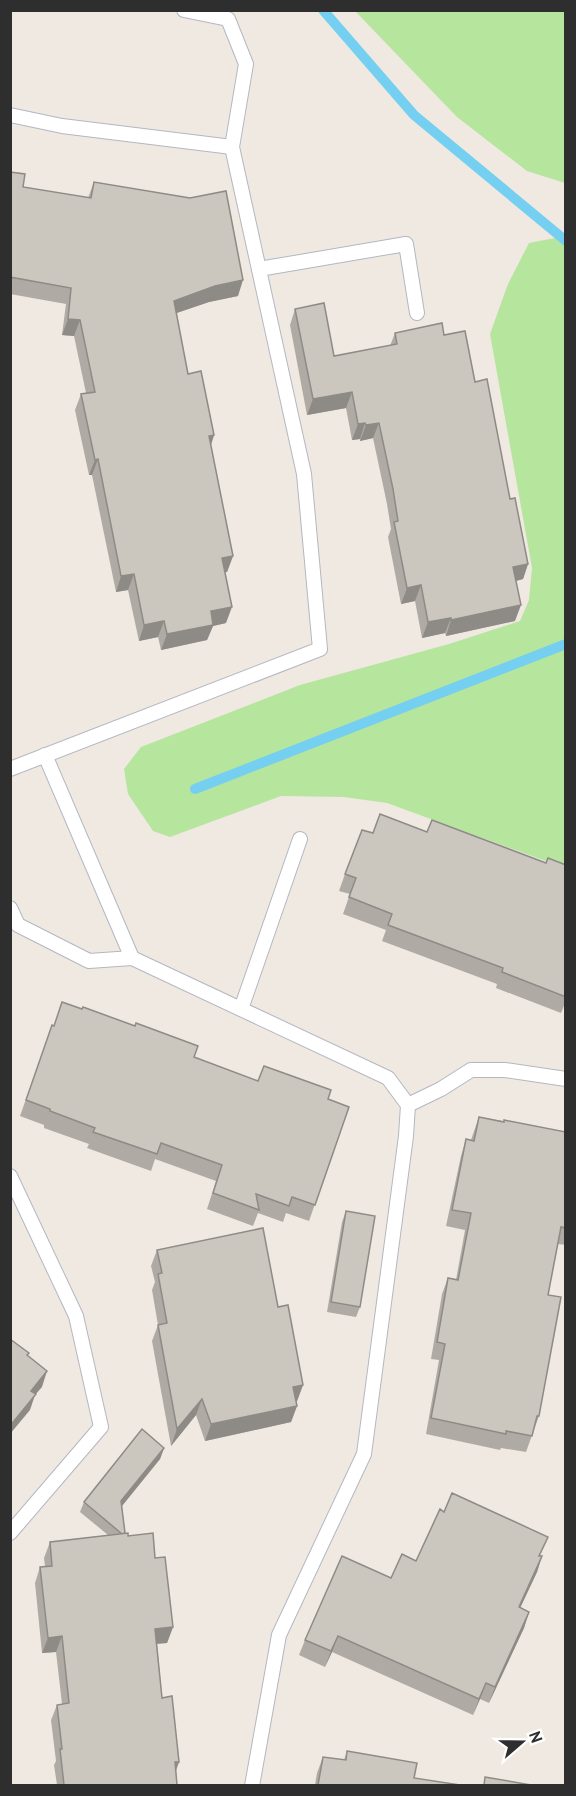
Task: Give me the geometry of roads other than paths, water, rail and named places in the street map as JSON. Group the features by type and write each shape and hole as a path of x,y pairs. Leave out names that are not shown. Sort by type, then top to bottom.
{"lane":[{"path":"10,769 320,649 304,474 232,147 246,64 228,19 184,10"},
{"path":"10,115 62,126 232,147"},
{"path":"259,269 406,244 417,313"},
{"path":"45,755 132,958"},
{"path":"241,1009 300,839"},
{"path":"10,908 18,925 89,961 132,958 387,1078 408,1105 406,1136 364,1454 279,1635 252,1785"},
{"path":"408,1105 441,1089 471,1070 505,1070 566,1079"},
{"path":"10,1176 76,1316 101,1427 10,1533"}],"waterway":[{"path":"323,10 414,115 566,241"},
{"path":"195,789 566,644"}]}
